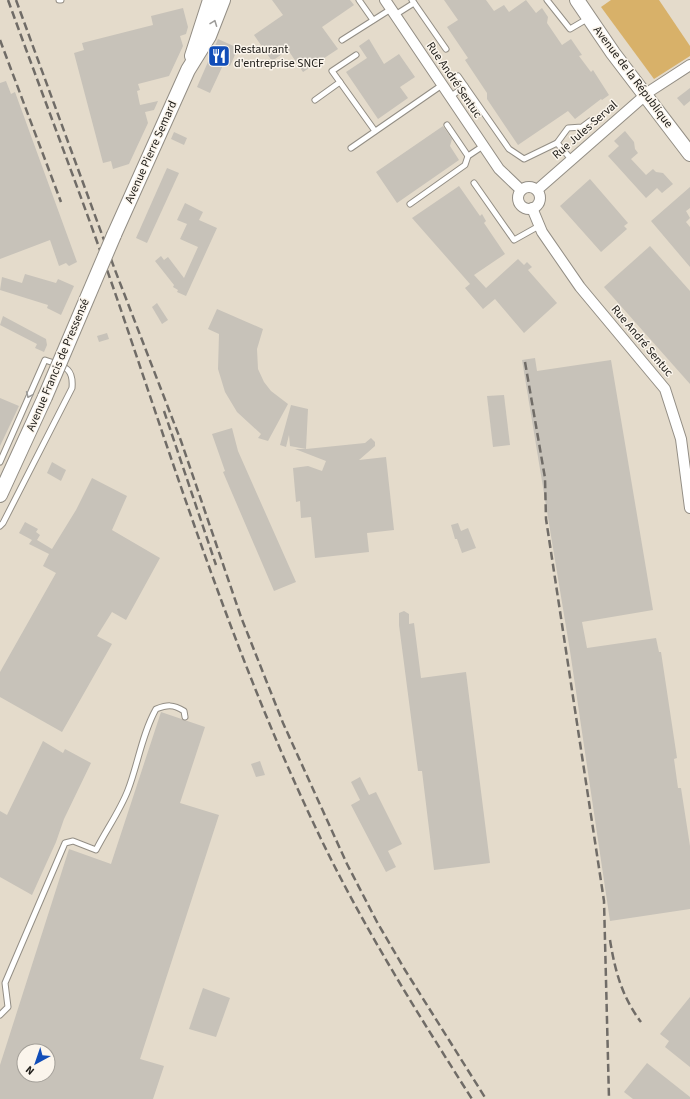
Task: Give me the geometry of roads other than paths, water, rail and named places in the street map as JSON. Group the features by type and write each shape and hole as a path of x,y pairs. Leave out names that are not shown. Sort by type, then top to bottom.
{"street":[{"name":"Avenue Pierre Semard","path":"188,70 199,30 210,0"},
{"name":"Avenue Pierre Semard","path":"114,235 188,70 209,36 224,0"},
{"name":"Rue André Sentuc","path":"385,0 499,169 521,190"},
{"name":"Avenue de la République","path":"577,0 591,16 690,154"},
{"name":"Avenue de la République","path":"583,0 591,16"},
{"name":"Rue Jules Serval","path":"537,190 647,93 690,65"},
{"name":"Avenue de la République","path":"647,93 690,141"},
{"path":"527,187 537,190 540,196 540,202 532,208 525,208 520,203 518,197 521,190 527,187"},
{"name":"Rue André Sentuc","path":"532,208 539,226 580,287 665,389 681,439 690,508"},
{"name":"Avenue Francis de Pressensé","path":"0,495 114,235"}],"lane":[{"path":"359,0 373,20"},
{"path":"547,0 570,29 591,16"},
{"path":"342,40 373,20 413,2 446,49"},
{"path":"356,55 332,71 376,131"},
{"path":"458,76 509,149 524,159 557,143 568,128 582,127 590,121"},
{"path":"316,100 340,82"},
{"path":"351,148 442,85"},
{"path":"450,97 465,86"},
{"path":"446,125 468,156"},
{"path":"557,143 572,159"},
{"path":"410,204 465,165 468,156 484,146"},
{"path":"474,183 514,240 539,226"},
{"path":"0,462 45,360 67,369 73,377 72,388 3,523 0,526"},
{"path":"0,1015 8,1007 5,983 65,843 73,841 96,850 127,792 142,749 148,724 156,709 167,705 176,706 184,711 185,717"}],"railway":[{"path":"8,0 81,197 214,581 264,711 292,776 338,873 374,939 472,1099"},
{"path":"16,0 115,270 181,441 241,617 283,723 347,864 377,922 405,970 486,1099"},
{"path":"0,40 61,202"},
{"path":"525,362 545,478 546,519 604,901 609,1099"},
{"path":"164,411 216,565"},
{"path":"610,940 620,983 634,1013 641,1022"}],"place":[{"name":"Restaurant d'entreprise SNCF","path":"219,56"}]}
